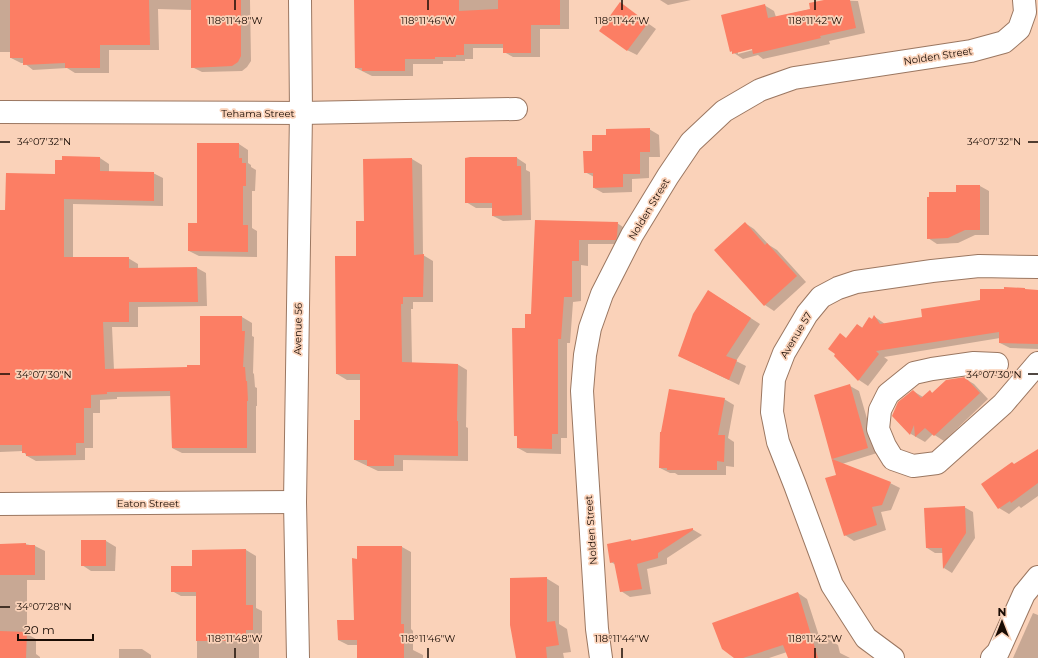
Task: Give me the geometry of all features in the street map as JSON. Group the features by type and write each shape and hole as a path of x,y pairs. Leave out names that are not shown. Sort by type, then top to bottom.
{"street":[{"name":"Avenue 56","path":"298,658 295,502 301,113 300,0"},
{"name":"Nolden Street","path":"601,658 597,629 582,391 585,355 590,328 602,294 632,235 668,176 691,142 707,126 724,111 760,90 794,78 971,51 1004,42 1018,29 1025,12 1024,0"},
{"name":"Tehama Street","path":"0,112 301,113 516,110"},
{"name":"Avenue 57","path":"893,658 866,638 832,585 796,485 778,442 772,412 774,379 784,353 807,314 821,297 838,288 856,282 978,266 1038,267"},
{"path":"997,364 974,363 932,368 914,373 888,394 880,410 878,429 885,446 893,459 913,466 937,463 1002,404 1038,363"},
{"name":"Eaton Street","path":"0,504 295,502"},
{"path":"992,658 998,652 1024,594 1038,577"}],"building":[{"path":"10,0 149,0 150,45 100,45 100,68 65,68 65,63 23,65 23,58 10,58"},
{"path":"191,0 241,0 241,56 238,62 232,66 191,68"},
{"path":"354,0 459,0 459,11 498,9 498,0 560,0 560,25 531,25 531,53 503,53 503,44 464,44 464,55 456,55 456,57 435,57 435,59 405,59 405,71 362,71 362,68 355,68"},
{"path":"824,0 850,0 856,28 753,54 752,49 732,54 732,51 730,52 721,15 765,4 768,18 810,9 809,3"},
{"path":"620,2 648,23 627,51 599,31"},
{"path":"650,128 650,152 640,152 640,174 623,174 623,187 593,188 593,173 584,173 583,151 592,151 592,135 606,135 606,129"},
{"path":"197,143 239,143 239,158 242,158 242,163 246,163 246,186 243,186 243,225 248,225 248,252 188,251 188,223 197,223"},
{"path":"62,156 100,157 100,171 154,172 154,201 64,199 64,257 129,257 129,268 197,267 198,302 129,302 129,322 103,322 105,369 187,367 187,365 200,365 200,316 242,316 242,331 245,331 243,367 245,367 248,401 247,448 172,448 170,391 107,392 107,394 91,395 91,408 84,408 84,443 76,443 76,455 26,456 26,453 22,453 22,445 0,445 0,210 5,210 6,173 55,174 55,160 62,160"},
{"path":"517,157 517,166 521,166 522,215 492,216 492,203 465,203 465,158"},
{"path":"412,158 414,255 424,254 423,297 403,297 403,304 401,304 402,362 458,364 458,456 394,455 394,466 367,466 367,460 354,460 354,420 360,420 360,374 336,374 335,256 356,256 356,221 364,221 363,159"},
{"path":"956,185 980,185 980,230 965,230 948,238 927,239 927,197 929,197 929,192 956,192"},
{"path":"535,220 618,222 616,240 579,240 579,261 572,261 572,297 564,297 561,339 558,339 558,434 552,434 552,449 517,448 517,436 514,436 512,328 525,328 525,314 531,314"},
{"path":"745,222 765,245 767,243 797,276 764,306 714,250"},
{"path":"1004,287 1038,290 1038,344 999,343 999,332 876,351 879,354 858,381 834,356 835,354 828,349 840,333 846,338 857,324 862,328 869,317 872,319 874,315 880,324 922,317 921,309 980,300 980,289 1004,289"},
{"path":"708,290 751,318 726,356 737,360 729,380 678,356 693,314"},
{"path":"965,377 980,393 934,436 925,428 915,437 914,425 910,435 892,416 898,402 913,390 921,398 930,390 932,393 946,380"},
{"path":"850,384 868,448 832,459 891,482 882,505 872,507 877,525 844,536 825,478 836,475 814,395"},
{"path":"669,389 725,398 718,435 725,435 724,462 717,461 717,470 667,470 667,468 659,468 660,432"},
{"path":"1038,449 1038,483 1011,503 1010,501 998,509 981,484 1012,462 1014,464"},
{"path":"965,506 966,533 943,569 942,548 926,548 924,508"},
{"path":"693,528 693,530 658,553 658,558 637,564 642,589 620,592 614,562 610,563 607,544 631,539 631,541"},
{"path":"81,540 106,540 106,566 81,566"},
{"path":"26,543 26,545 35,545 35,575 0,575 0,544"},
{"path":"357,546 402,546 401,624 404,624 404,658 357,658 357,640 338,640 337,620 354,620 352,558 357,559"},
{"path":"246,549 246,605 253,605 253,630 246,630 246,641 196,641 196,592 171,592 171,566 192,566 192,550"},
{"path":"547,577 547,622 555,621 559,645 546,647 547,658 516,658 510,625 510,578"},
{"path":"798,592 818,658 788,658 783,645 743,658 734,658 722,649 712,623"},
{"path":"0,631 27,632 26,658 0,658"}]}
